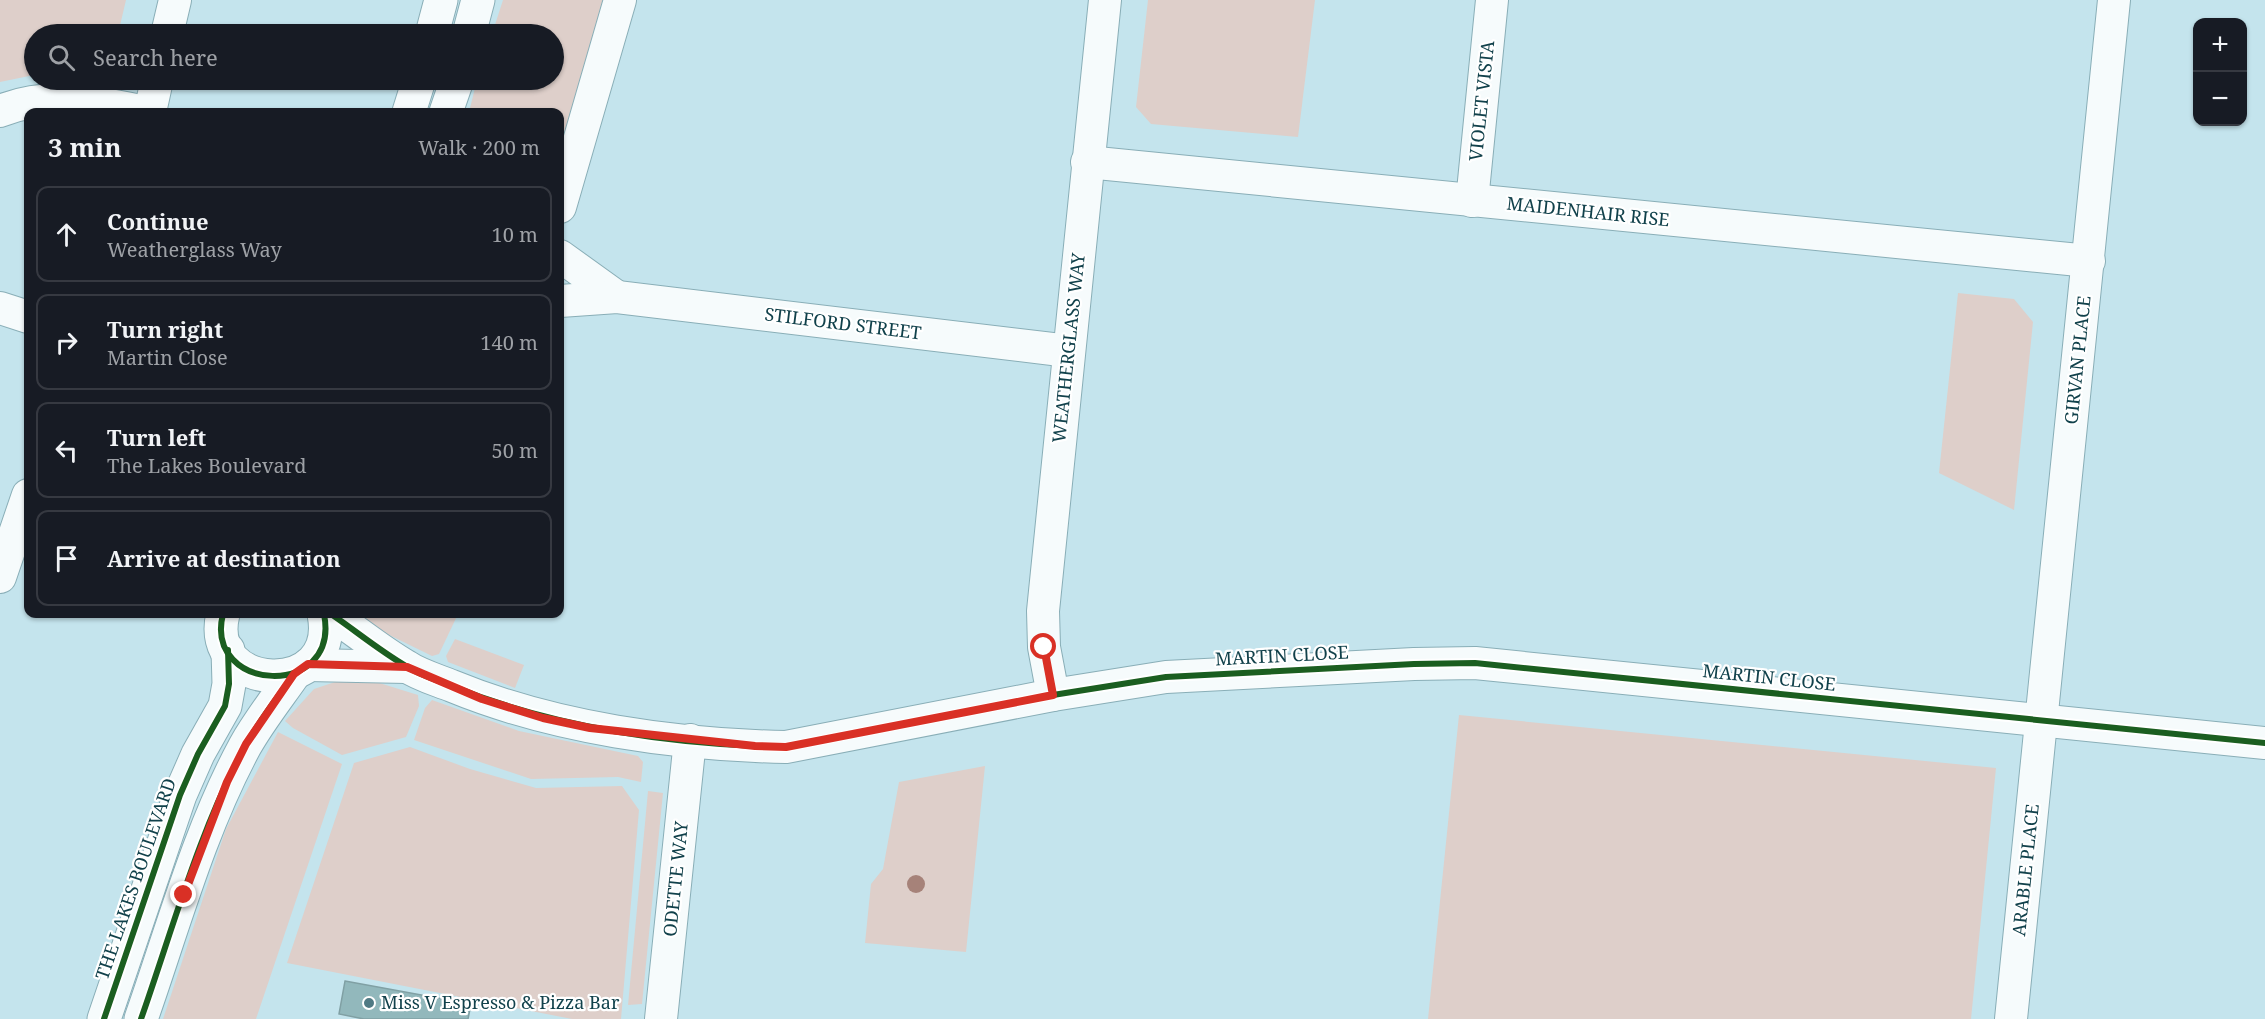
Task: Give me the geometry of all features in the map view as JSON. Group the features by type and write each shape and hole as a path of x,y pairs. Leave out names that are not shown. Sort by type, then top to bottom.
{"street":[{"path":"169,24 175,0"},
{"path":"435,24 441,0"},
{"path":"472,24 478,0"},
{"path":"564,193 620,0"},
{"name":"WEATHERGLASS WAY","path":"1053,695 1042,628 1105,0"},
{"name":"VIOLET VISTA","path":"1472,201 1492,0"},
{"name":"GIRVAN PLACE","path":"2042,720 2114,0"},
{"path":"149,108 155,90"},
{"path":"410,108 416,90"},
{"path":"447,108 454,90"},
{"path":"0,111 53,98 75,99 126,108"},
{"name":"MAIDENHAIR RISE","path":"1087,162 2089,261"},
{"name":"STILFORD STREET","path":"564,259 617,297"},
{"name":"STILFORD STREET","path":"564,301 617,297 1069,351"},
{"path":"0,308 24,316"},
{"path":"0,577 24,507"},
{"name":"THE LAKES BOULEVARD","path":"104,1019 180,795 198,754 225,706 229,684 228,650 222,636 223,618"},
{"path":"141,1019 184,895 227,782 246,744 301,669 318,653 324,639 324,618"},
{"name":"MARTIN CLOSE","path":"337,618 407,667 482,699 543,718 590,728 690,740 786,747 1053,695 1166,677 1475,663 2265,743"},
{"path":"228,650 236,662 256,674 279,678 301,669"},
{"name":"MARTIN CLOSE","path":"301,669 407,667"},
{"name":"ARABLE PLACE","path":"2011,1019 2042,720"},
{"name":"ODETTE WAY","path":"661,1019 690,740"}],"shaded area":[{"path":"0,0 126,0 120,24 24,24 24,77 0,82"},
{"path":"503,0 605,0 564,147 564,108 470,108 474,90 564,90 564,24 495,24"},
{"path":"1148,0 1315,0 1298,137 1151,124 1136,107"},
{"path":"1958,293 2014,299 2033,322 2014,510 1939,473"},
{"path":"364,618 456,618 439,654 432,656 375,628"},
{"path":"455,639 524,665 515,688 448,662 446,656"},
{"path":"338,681 373,681 418,695 419,706 406,737 342,755 293,728 285,721 314,689"},
{"path":"432,700 519,731 638,756 643,762 641,782 618,777 531,779 414,740 425,708"},
{"path":"1459,715 1996,768 1971,1019 1428,1019"},
{"path":"278,732 342,764 256,1019 163,1019 226,829"},
{"path":"410,747 470,769 536,788 622,786 639,810 621,1019 572,1019 287,963 354,763"},
{"path":"985,766 966,952 865,943 871,884 883,869 899,782"},
{"path":"648,791 663,793 642,1004 628,1005"}],"building":[{"path":"345,981 471,1004 468,1019 364,1019 339,1014"}],"cycle path":[{"path":"223,618 222,640 233,659 251,671 272,676 294,673 313,661 324,642 324,618"},
{"path":"337,618 411,669 491,701 616,732 744,746 786,747 1053,695 1166,677 1475,663 2265,743"},
{"path":"104,1019 180,795 198,754 225,706 229,684 228,650"},
{"path":"141,1019 200,846 229,778 262,718 294,674"}],"place":[{"name":"Miss V Espresso & Pizza Bar","path":"369,1003"}],"route":[{"path":"184,895 227,782 246,744 294,674 308,664 407,667 482,699 543,718 590,728 755,746 786,747 1053,695 1044,647"}]}
